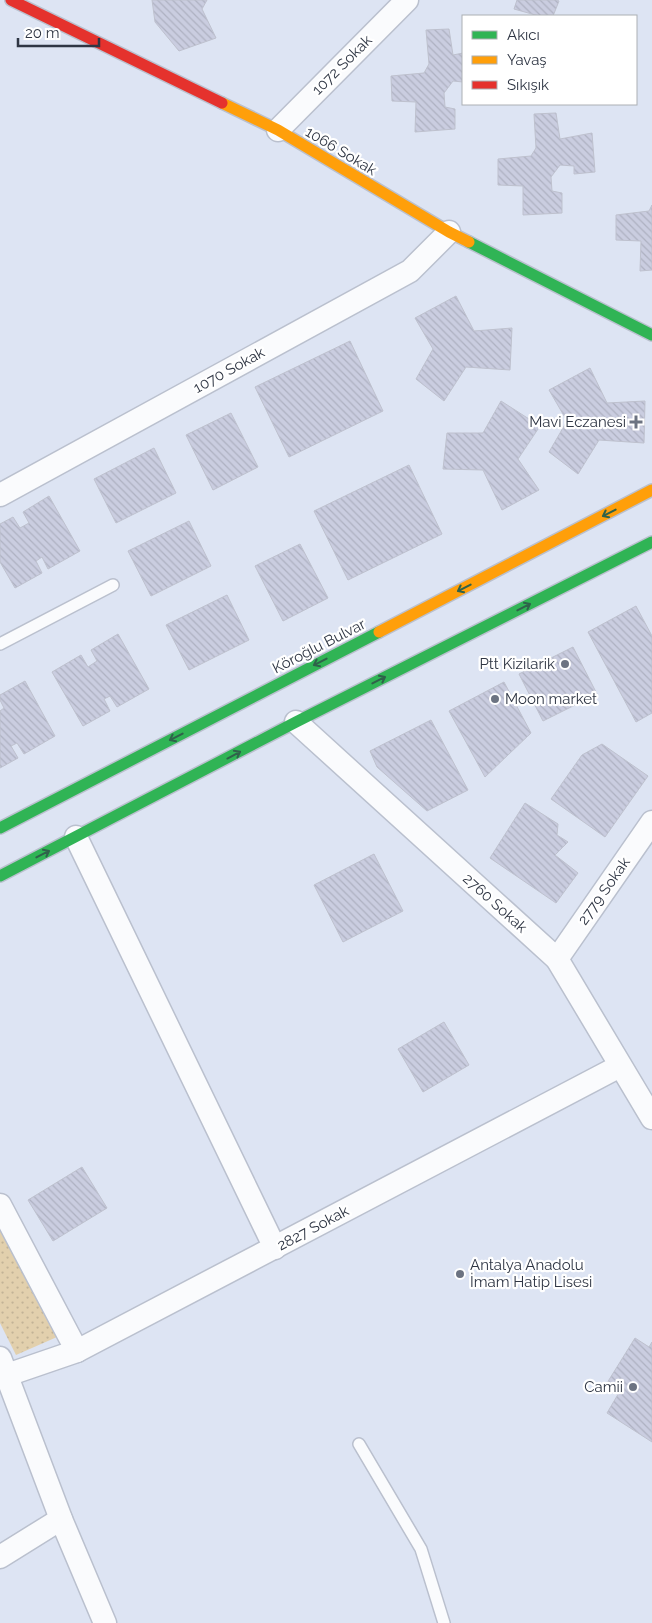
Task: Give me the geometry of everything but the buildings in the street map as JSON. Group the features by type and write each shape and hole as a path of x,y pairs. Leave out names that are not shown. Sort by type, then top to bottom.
{"main road":[{"name":"1066 Sokak","path":"11,0 278,130 449,232 652,335"},
{"name":"Köroğlu Bulvar","path":"0,828 652,490"},
{"path":"0,876 296,722 652,542"}],"street":[{"name":"1072 Sokak","path":"278,130 407,0"},
{"name":"1070 Sokak","path":"0,495 410,271 449,232"},
{"name":"2760 Sokak","path":"296,722 557,959 652,1118"},
{"name":"2779 Sokak","path":"557,959 652,822"},
{"path":"76,837 275,1248"},
{"name":"2827 Sokak","path":"2,1370 77,1351 620,1066"},
{"path":"0,1205 77,1351"},
{"path":"2,1370 61,1519 105,1623"},
{"path":"0,1557 61,1519"}],"lane":[{"path":"0,644 114,585"},
{"path":"359,1444 421,1549 444,1623"}],"shaded area":[{"path":"0,1229 57,1337 16,1355 0,1323"}],"traffic: fast":[{"path":"469,242 652,335"},
{"path":"0,876 296,722 652,542"},
{"path":"0,828 379,632"}],"traffic: slow":[{"path":"222,103 278,130 469,242"},
{"path":"379,632 652,490"}],"traffic: jam":[{"path":"11,0 222,103"}],"place":[{"name":"Mavi Eczanesi","path":"636,422"},
{"name":"Ptt Kizilarik","path":"565,664"},
{"name":"Moon market","path":"495,699"},
{"name":"Antalya Anadolu İmam Hatip Lisesi","path":"460,1274"},
{"name":"Camii","path":"633,1387"}]}
